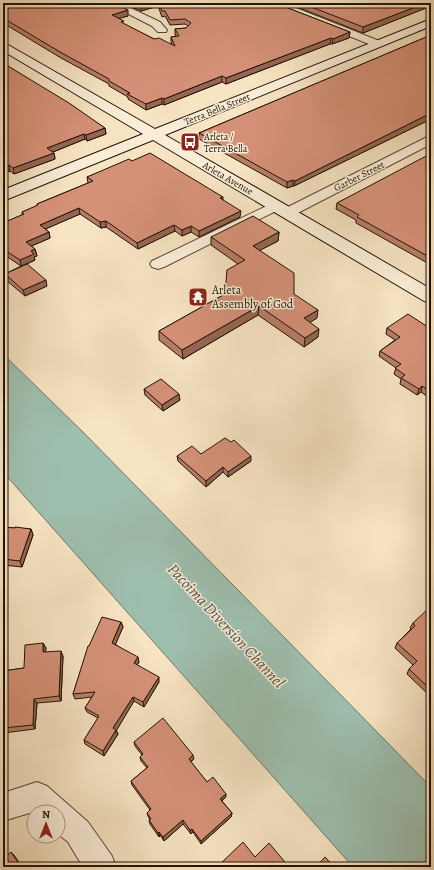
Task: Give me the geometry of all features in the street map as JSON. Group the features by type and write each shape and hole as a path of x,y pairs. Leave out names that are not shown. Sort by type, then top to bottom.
{"main road":[{"name":"Terra Bella Street","path":"3,196 431,22"},
{"name":"Arleta Avenue","path":"3,46 431,298"}],"street":[{"path":"112,3 166,29 149,34"},
{"path":"274,3 378,44"},
{"name":"Garber Street","path":"158,264 429,142"},
{"path":"3,807 26,807"},
{"path":"66,821 78,832 101,867"}],"water":[{"name":"Pacoima Diversion Channel","path":"3,354 85,434 431,787 431,867 353,867 3,472"}],"building":[{"path":"3,3 113,3 128,10 112,15 124,21 121,22 154,39 159,38 175,46 171,37 179,36 175,29 186,28 191,23 185,19 170,20 165,11 162,11 158,3 275,3 350,32 226,78 222,76 164,99 162,98 146,104 127,94 130,93 109,81 109,79 3,18"},
{"path":"134,3 152,3 141,6"},
{"path":"301,3 426,3 363,27"},
{"path":"431,35 431,113 295,181 293,180 287,182 199,133"},
{"path":"3,63 69,103 105,128 47,148 54,153 13,168 9,165 3,167"},
{"path":"150,153 223,197 220,198 241,211 199,231 191,226 182,230 174,225 137,243 106,221 100,222 79,208 40,225 49,232 26,242 35,249 31,251 34,254 20,260 3,249 3,223 24,214 22,212 38,205 37,204 93,181 87,177 129,159 132,161"},
{"path":"428,155 431,157 431,258 357,217 359,215 337,203"},
{"path":"253,216 279,232 253,246 294,273 294,294 318,310 304,318 319,329 305,338 259,306 182,350 159,331 225,294 227,270 245,260 211,237"},
{"path":"27,264 46,280 23,290 5,274"},
{"path":"408,314 431,329 431,392 422,386 419,389 401,378 405,375 395,368 401,364 380,351 400,337 387,328"},
{"path":"161,379 179,394 162,405 144,389"},
{"path":"225,438 231,442 234,440 251,456 228,472 223,467 206,481 177,456 192,446 201,454"},
{"path":"3,527 31,529 20,561 3,559"},
{"path":"428,609 431,612 431,690 409,669 417,661 397,643 415,626 413,623"},
{"path":"102,617 121,622 112,643 138,657 134,663 159,677 143,702 133,697 113,728 116,730 103,751 84,740 99,716 85,708 95,692 73,694 88,646"},
{"path":"43,643 43,652 61,651 59,696 34,699 33,725 3,728 3,671 24,668 25,645"},
{"path":"163,718 193,755 189,759 207,782 213,777 226,794 220,799 232,813 201,841 183,820 163,837 159,832 158,833 149,820 151,819 147,813 151,809 131,781 148,767 140,757 143,754 134,742"},
{"path":"243,842 255,857 269,843 289,867 217,867"},
{"path":"11,852 21,867 3,867 3,859"},
{"path":"325,857 334,867 316,867"}],"place":[{"name":"Arleta / Terra Bella","path":"190,142"},
{"name":"Arleta Assembly of God","path":"198,297"}]}
